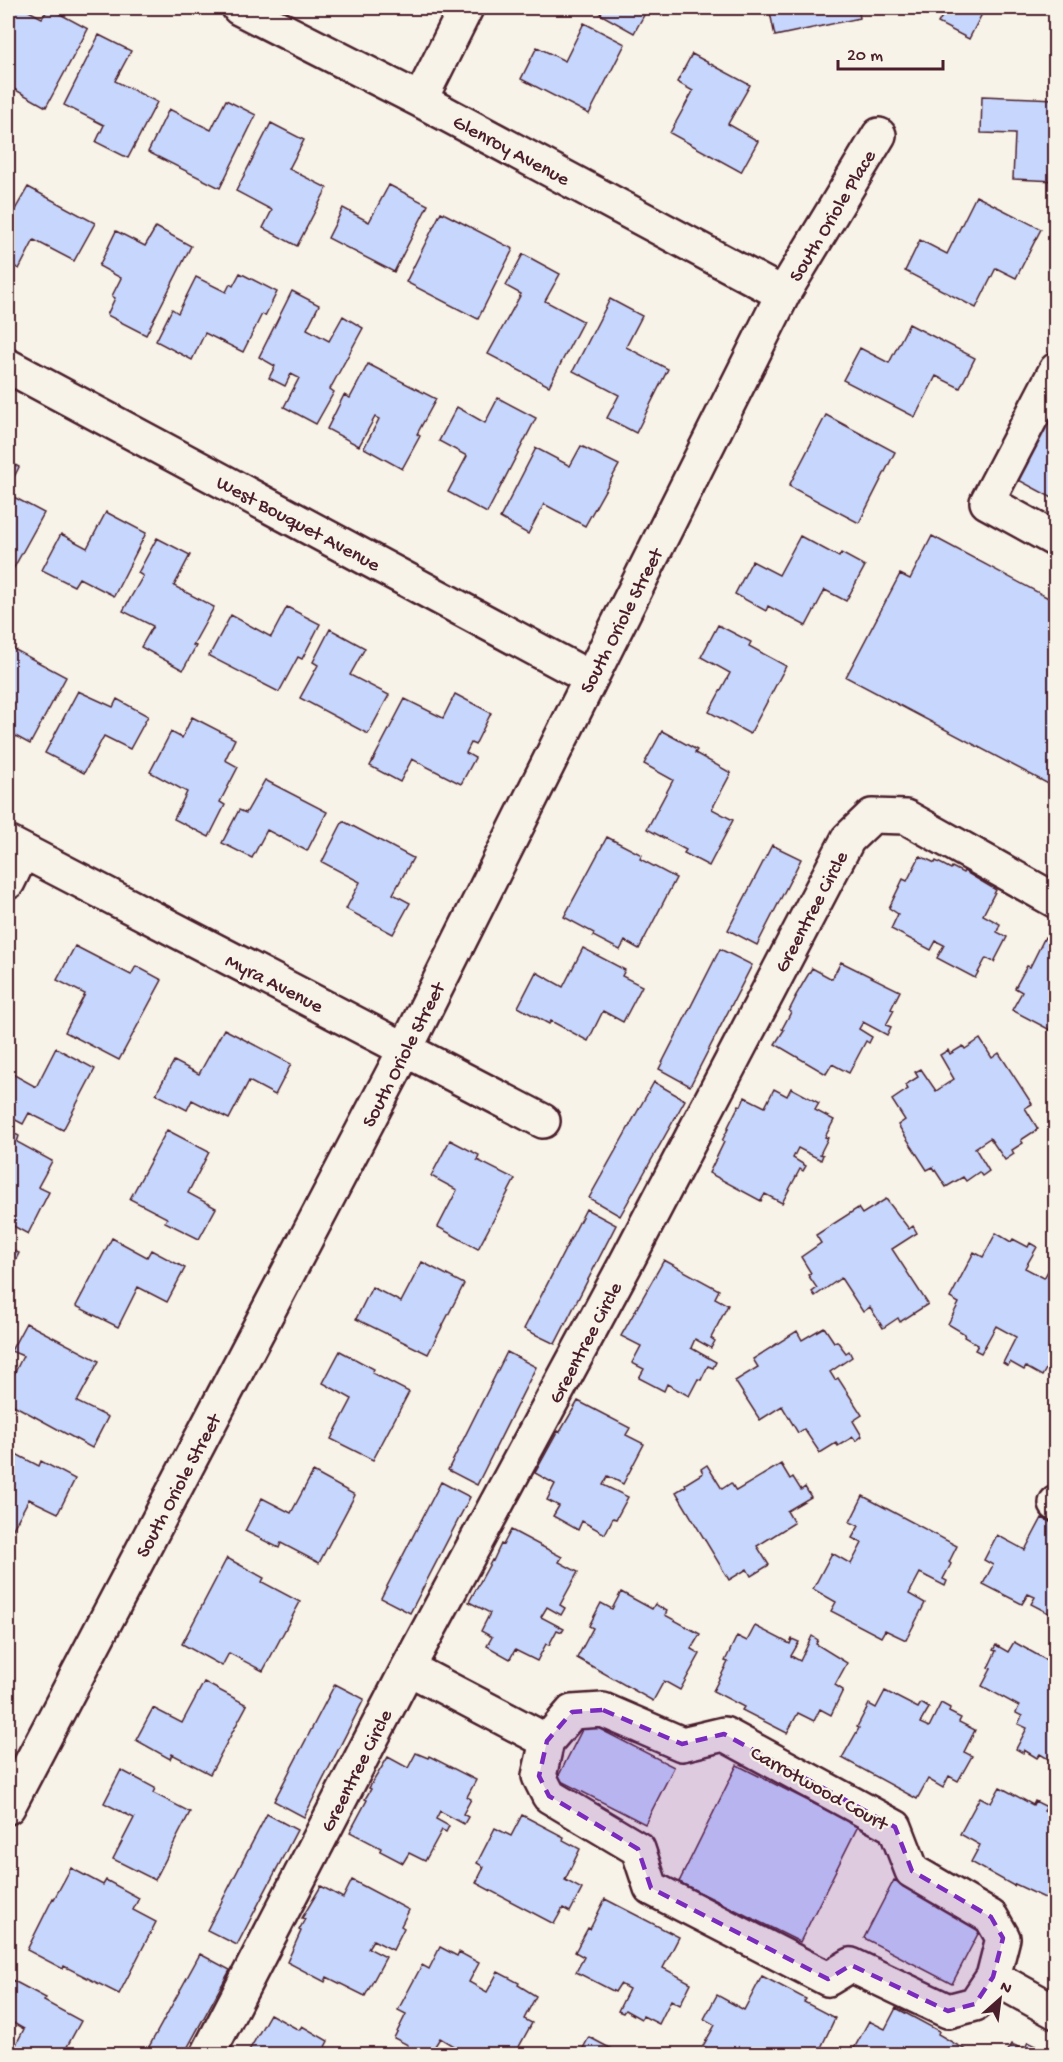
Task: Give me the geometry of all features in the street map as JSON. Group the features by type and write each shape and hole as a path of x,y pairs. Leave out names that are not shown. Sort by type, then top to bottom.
{"street":[{"name":"Glenroy Avenue","path":"239,8 420,100 783,294"},
{"path":"420,100 466,8"},
{"name":"South Oriole Place","path":"783,294 879,135"},
{"name":"South Oriole Street","path":"8,1807 405,1050 783,294"},
{"name":"West Bouquet Avenue","path":"8,366 590,678"},
{"path":"1056,370 987,502 1056,540"},
{"name":"Greentree Circle","path":"208,2055 408,1668 625,1265 848,839 872,816 906,818 1056,901"},
{"path":"8,882 15,847"},
{"name":"Myra Avenue","path":"15,847 543,1121"},
{"path":"408,1668 547,1741"},
{"name":"Carrotwood Court","path":"603,1710 682,1744 724,1734 895,1827 912,1871 991,1917 1003,1938 993,1977 975,2004 948,2011 850,1965 828,1979 651,1888 638,1849 549,1796 539,1776 547,1741 572,1712 603,1710"},
{"path":"993,1977 1056,2012"}],"highlighted area":[{"path":"603,1710 682,1744 724,1734 895,1827 912,1871 991,1917 1003,1938 993,1977 975,2004 948,2011 851,1965 828,1979 651,1888 638,1849 549,1796 539,1776 547,1741 572,1712"}],"building":[{"path":"8,8 23,8 42,18 49,8 88,29 46,107 14,89 8,99"},
{"path":"604,8 648,8 634,33 600,14"},
{"path":"769,8 858,8 860,18 775,36"},
{"path":"947,8 985,8 969,39 938,23"},
{"path":"584,23 625,44 589,114 521,79 537,47 565,61"},
{"path":"99,35 131,51 115,81 157,102 128,158 96,142 104,125 64,105"},
{"path":"692,54 750,85 728,124 758,141 741,172 670,133 693,91 677,82"},
{"path":"982,96 1056,99 1056,181 1013,179 1015,134 981,133"},
{"path":"226,100 256,115 220,188 148,152 169,109 211,130"},
{"path":"271,123 304,140 289,169 327,188 297,246 263,228 272,210 236,191"},
{"path":"389,185 428,205 394,272 328,238 343,208 369,222"},
{"path":"28,187 95,223 74,261 34,240 19,269 8,263 8,219"},
{"path":"976,196 1041,229 1016,278 996,268 976,308 905,271 920,240 947,254"},
{"path":"441,212 513,249 478,319 406,282"},
{"path":"156,227 191,246 146,335 107,315 115,298 112,296 121,278 99,266 116,231 145,246"},
{"path":"523,254 560,274 545,301 583,321 549,386 488,354 521,294 506,286"},
{"path":"240,273 277,292 265,316 262,314 243,352 205,333 192,360 156,341 172,309 178,313 196,277 226,292 230,284 233,286"},
{"path":"292,291 319,305 307,329 329,341 343,316 363,328 330,389 334,392 316,424 284,407 299,378 291,374 285,386 269,378 275,366 259,357"},
{"path":"610,299 642,316 626,347 668,369 636,433 607,418 619,395 573,371"},
{"path":"909,324 975,358 960,388 936,376 915,417 843,380 860,348 889,363"},
{"path":"368,364 436,399 402,469 364,448 379,419 375,417 359,446 327,429 344,395 350,398"},
{"path":"1056,397 1056,500 1013,477"},
{"path":"498,398 536,418 487,513 448,492 467,456 439,441 457,407 485,423"},
{"path":"826,415 895,452 859,523 789,486"},
{"path":"581,446 619,465 585,526 544,504 528,534 500,518 536,448 570,466"},
{"path":"8,461 19,467 8,489"},
{"path":"8,494 44,513 11,573 8,571"},
{"path":"106,512 146,533 114,596 79,578 74,586 42,570 61,534 87,548"},
{"path":"800,536 839,557 841,553 865,566 846,601 825,590 806,626 768,606 766,611 735,594 752,561 779,575"},
{"path":"932,536 1056,602 1056,788 846,677 900,574 910,579"},
{"path":"157,538 190,555 174,586 214,607 193,645 196,646 183,670 141,647 153,626 123,611 143,576 138,573"},
{"path":"287,607 320,624 302,659 298,657 279,692 209,656 231,615 271,637"},
{"path":"718,625 751,642 749,646 786,666 750,734 709,712 730,673 701,657"},
{"path":"330,629 365,648 350,675 389,695 368,734 300,698 318,665 313,662"},
{"path":"8,646 66,677 30,744 8,732 8,713 13,702 8,699"},
{"path":"78,691 113,707 117,699 148,716 130,749 104,736 84,773 45,753"},
{"path":"455,694 491,713 475,745 471,743 466,753 475,758 461,784 412,759 400,782 370,766 405,699 443,718"},
{"path":"192,717 235,739 225,760 238,767 220,802 225,805 209,837 174,819 187,792 150,772 171,732 182,738"},
{"path":"662,731 697,750 695,753 731,773 712,809 733,820 709,866 684,853 686,850 647,829 673,780 644,764"},
{"path":"265,780 327,812 307,851 267,830 252,858 222,843 239,810 246,813"},
{"path":"343,821 413,858 393,894 410,903 393,934 346,909 360,882 322,862"},
{"path":"607,837 642,855 640,859 676,878 639,949 625,941 620,950 564,917"},
{"path":"772,845 801,859 757,945 728,930"},
{"path":"920,856 951,869 952,867 963,873 964,871 996,890 983,915 1000,924 997,932 1007,937 994,962 986,958 975,978 937,958 944,945 936,941 931,950 891,929 898,914 889,908 903,879 907,881"},
{"path":"1045,937 1056,942 1056,1024 1052,1031 1012,1010 1022,992 1015,988 1027,966 1030,967"},
{"path":"75,946 131,975 136,966 162,980 119,1060 65,1032 85,994 57,980"},
{"path":"583,948 625,970 622,976 642,986 623,1022 603,1011 588,1041 551,1021 549,1024 518,1007 536,972 563,987"},
{"path":"720,949 752,965 690,1086 659,1069"},
{"path":"841,962 900,991 886,1025 891,1027 887,1035 863,1022 859,1029 872,1037 869,1043 866,1041 849,1073 832,1064 826,1074 775,1044 784,1030 782,1029 791,1012 789,1011 795,997 812,968 832,979"},
{"path":"224,1029 291,1064 275,1095 249,1081 229,1119 192,1100 187,1110 156,1094 174,1061 199,1074"},
{"path":"980,1039 992,1058 999,1053 1032,1104 1025,1108 1038,1129 1021,1140 1023,1143 1012,1150 1014,1154 1005,1160 990,1138 975,1148 989,1171 982,1176 979,1172 966,1181 963,1177 946,1187 933,1167 927,1170 898,1125 905,1120 892,1100 908,1089 905,1085 918,1077 915,1072 921,1069 936,1091 954,1079 940,1055 948,1050 950,1054 963,1046 965,1049"},
{"path":"56,1048 95,1069 63,1130 29,1113 23,1124 8,1116 9,1072 36,1087"},
{"path":"654,1082 685,1100 620,1216 589,1198"},
{"path":"791,1088 819,1103 815,1110 834,1120 825,1137 828,1138 820,1154 823,1155 821,1160 798,1148 793,1158 806,1166 803,1171 800,1169 782,1203 765,1194 761,1201 709,1173 724,1142 722,1141 727,1129 745,1097 765,1107 774,1089 787,1096"},
{"path":"8,1130 19,1136 17,1142 52,1161 38,1187 49,1192 28,1234 8,1223"},
{"path":"167,1130 209,1152 188,1193 216,1208 199,1239 165,1222 167,1218 130,1199"},
{"path":"450,1140 479,1155 477,1160 515,1179 478,1249 438,1227 457,1190 431,1176"},
{"path":"886,1199 909,1229 913,1226 917,1233 892,1249 928,1304 900,1322 898,1318 883,1328 870,1307 863,1312 841,1278 815,1296 812,1292 817,1288 808,1275 811,1273 801,1257 821,1243 816,1235 858,1208 862,1214"},
{"path":"586,1209 616,1225 555,1344 524,1329"},
{"path":"996,1233 1011,1242 1013,1239 1028,1247 1030,1243 1037,1247 1025,1268 1044,1278 1056,1257 1056,1351 1042,1376 1026,1367 1024,1370 1010,1362 1008,1366 1003,1363 1016,1337 996,1326 981,1353 975,1350 978,1345 948,1324 959,1303 950,1298 974,1252 983,1257"},
{"path":"112,1238 147,1257 151,1250 185,1268 167,1302 138,1287 118,1327 76,1306"},
{"path":"8,1248 19,1253 8,1275"},
{"path":"664,1260 719,1290 715,1298 728,1305 711,1338 715,1341 711,1348 695,1339 691,1348 716,1362 713,1368 708,1366 689,1396 667,1384 664,1391 639,1378 644,1369 632,1363 641,1346 621,1336"},
{"path":"422,1262 464,1284 428,1354 356,1319 372,1287 401,1302"},
{"path":"26,1323 99,1361 77,1402 108,1417 92,1448 8,1402 8,1386 23,1356 11,1351"},
{"path":"824,1327 834,1342 837,1341 846,1353 849,1351 852,1357 830,1372 835,1380 838,1378 862,1415 853,1421 862,1436 856,1441 853,1437 838,1446 836,1443 820,1453 804,1429 798,1433 782,1406 760,1420 735,1381 758,1367 753,1359 797,1331 802,1340"},
{"path":"340,1351 374,1369 372,1373 409,1392 373,1460 331,1439 352,1399 323,1383"},
{"path":"507,1352 536,1367 477,1485 448,1470"},
{"path":"578,1401 630,1428 626,1435 644,1444 623,1484 608,1476 603,1485 628,1497 605,1534 582,1521 578,1530 553,1516 559,1506 547,1500 555,1484 535,1473"},
{"path":"8,1450 39,1466 41,1461 75,1479 58,1513 29,1499 8,1538"},
{"path":"781,1464 790,1479 793,1477 801,1490 805,1487 811,1497 787,1511 794,1523 757,1546 769,1565 751,1576 747,1569 729,1580 676,1492 703,1473 701,1469 707,1465 722,1489 731,1483 736,1491"},
{"path":"313,1472 355,1495 319,1563 281,1543 279,1548 245,1531 262,1498 291,1513"},
{"path":"441,1482 470,1497 410,1613 381,1598"},
{"path":"863,1496 957,1546 943,1579 947,1581 945,1586 920,1573 909,1594 925,1603 906,1640 885,1630 881,1637 831,1611 836,1602 813,1589 832,1553 851,1564 862,1543 852,1538 859,1526 850,1522"},
{"path":"1042,1518 1056,1525 1056,1617 1031,1604 1035,1597 1028,1594 1022,1604 983,1584 993,1565 984,1560 997,1535 1025,1550"},
{"path":"511,1530 562,1557 559,1562 578,1572 560,1605 565,1608 561,1615 547,1607 541,1617 564,1629 562,1632 557,1630 537,1661 515,1650 510,1659 487,1646 492,1637 481,1631 490,1613 469,1602"},
{"path":"227,1558 264,1578 262,1582 300,1602 263,1671 229,1653 222,1666 182,1644"},
{"path":"621,1592 652,1609 655,1604 667,1611 665,1615 700,1634 691,1649 700,1654 680,1690 664,1681 653,1701 577,1658 593,1628 589,1626 601,1603 612,1609"},
{"path":"755,1626 790,1644 792,1639 799,1642 791,1656 800,1661 812,1636 818,1640 816,1644 847,1663 835,1685 843,1690 831,1715 820,1709 814,1721 798,1713 787,1733 742,1710 744,1707 713,1691 728,1662 725,1661 737,1636 747,1641"},
{"path":"1014,1642 1048,1661 1051,1657 1056,1660 1055,1763 1040,1754 1037,1758 1024,1750 1023,1753 1016,1749 1027,1728 1018,1724 1022,1716 1016,1713 1019,1706 982,1686 991,1669 988,1668 996,1651 993,1650 996,1645 1008,1652"},
{"path":"204,1682 247,1705 210,1774 172,1754 170,1759 136,1740 153,1708 182,1723"},
{"path":"335,1684 364,1699 304,1817 274,1801"},
{"path":"885,1691 918,1708 921,1703 929,1708 920,1723 929,1727 941,1703 950,1708 949,1712 961,1718 959,1722 975,1730 964,1752 972,1756 958,1781 949,1776 943,1788 928,1779 917,1799 842,1758 869,1704 876,1708"},
{"path":"586,1722 674,1767 645,1824 557,1779"},
{"path":"416,1753 428,1758 429,1756 476,1780 467,1797 471,1799 463,1814 468,1817 464,1824 440,1811 436,1819 449,1826 446,1832 442,1830 425,1861 409,1853 403,1863 380,1851 381,1848 350,1832 367,1800 365,1799 371,1789 369,1788 388,1757 408,1768"},
{"path":"737,1765 858,1826 800,1942 679,1882"},
{"path":"121,1770 155,1788 153,1793 190,1812 155,1880 113,1859 134,1818 104,1803"},
{"path":"1000,1787 1033,1805 1035,1801 1047,1807 1044,1811 1056,1817 1056,1884 1047,1899 1015,1884 1014,1886 971,1862 980,1845 960,1834 980,1797 991,1803"},
{"path":"267,1814 297,1830 237,1945 207,1930"},
{"path":"522,1815 564,1837 563,1840 580,1849 565,1880 582,1889 570,1912 563,1908 554,1924 476,1883 484,1867 477,1863 495,1828 511,1836"},
{"path":"71,1868 103,1885 106,1880 139,1898 133,1910 156,1922 119,1994 27,1950"},
{"path":"352,1880 409,1910 401,1926 404,1928 393,1950 373,1940 368,1948 386,1957 365,1996 327,1977 325,1982 287,1962 301,1931 299,1930 305,1919 302,1918 321,1886 343,1898"},
{"path":"894,1880 982,1926 952,1984 864,1938"},
{"path":"605,1899 679,1937 663,1968 691,1983 680,2005 671,2000 659,2024 643,2016 641,2019 625,2010 623,2013 618,2011 629,1989 620,1984 615,1992 576,1972 584,1957 575,1952"},
{"path":"440,1947 457,1956 459,1952 479,1963 469,1982 487,1992 498,1972 519,1983 518,1985 536,1996 524,2019 532,2023 515,2054 458,2054 460,2050 440,2038 430,2054 419,2054 406,2048 408,2045 394,2038 406,2014 398,2010 422,1965 429,1969"},
{"path":"200,1954 230,1970 184,2054 145,2054"},
{"path":"762,1976 806,1999 804,2002 835,2018 818,2054 716,2054 703,2046 715,2025 704,2019 717,1995 744,2010"},
{"path":"12,1980 46,1998 44,2001 81,2021 63,2054 11,2054 24,2029 8,2020 8,1988"},
{"path":"896,2008 939,2031 938,2034 969,2052 967,2054 851,2054 869,2021 885,2029"},
{"path":"270,2014 299,2030 302,2026 328,2041 325,2047 337,2054 247,2054"},
{"path":"589,2037 621,2054 580,2054"},
{"path":"1028,2042 1052,2054 1006,2054 1012,2044 1024,2050"}]}
